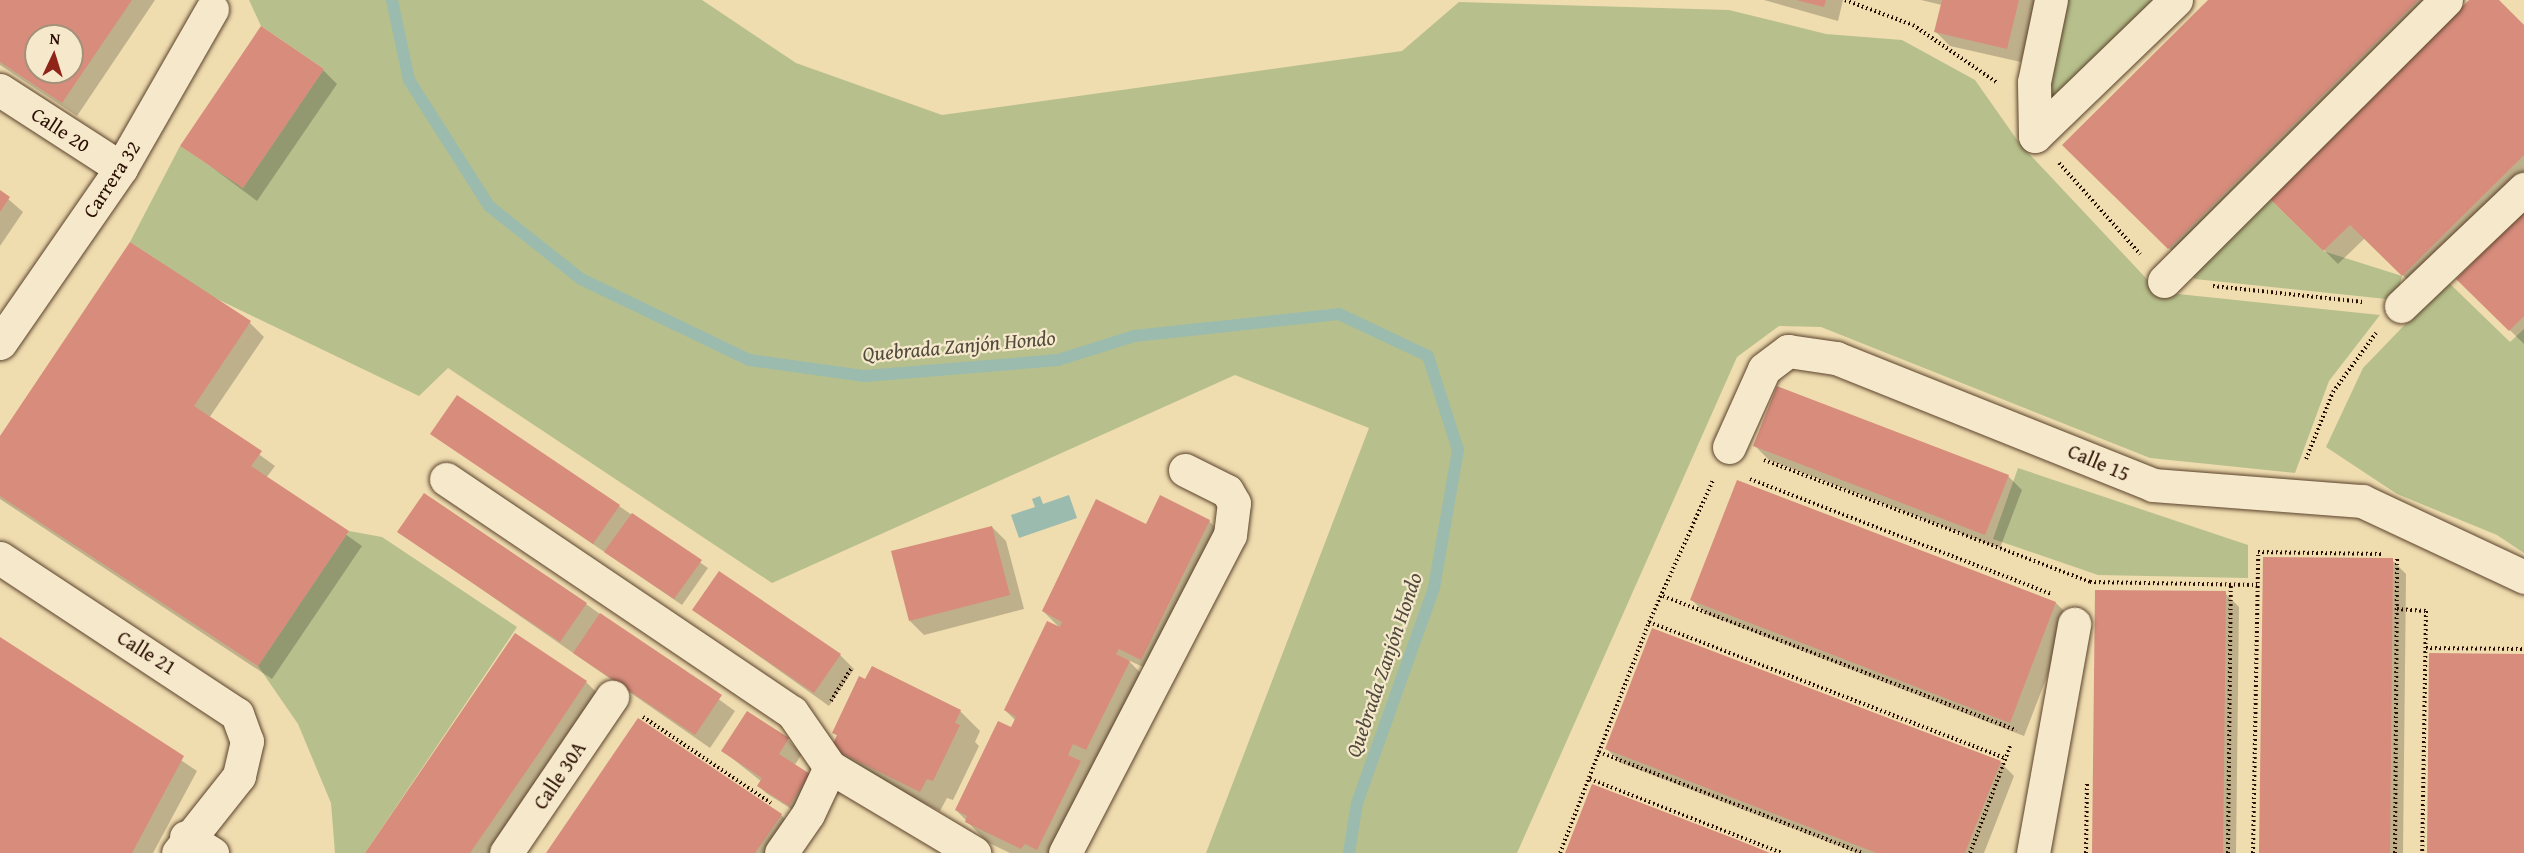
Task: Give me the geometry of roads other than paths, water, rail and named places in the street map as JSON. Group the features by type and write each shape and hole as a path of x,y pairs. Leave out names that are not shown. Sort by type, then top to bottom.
{"street":[{"path":"2051,0 2034,82 2035,136 2176,0"},
{"path":"2164,281 2446,0"},
{"name":"Carrera 32","path":"0,343 121,168 212,9"},
{"name":"Calle 20","path":"0,90 121,168"},
{"path":"2401,306 2524,189"},
{"name":"Calle 15","path":"1724,457 1764,369 1788,351 1836,358 2153,485 2308,500 2362,501 2524,577"},
{"path":"1065,853 1230,535 1234,503 1227,491 1185,470"},
{"path":"446,478 792,712 830,767 974,853"},
{"name":"Calle 21","path":"0,558 237,714 247,741 239,776 192,848"},
{"path":"2033,853 2074,624"},
{"name":"Calle 30A","path":"506,853 612,697"},
{"path":"781,853 805,818 830,767"}],"waterway":[{"name":"Quebrada Zanjón Hondo","path":"392,0 409,80 489,206 581,279 749,360 865,376 1058,360 1134,336 1339,314 1428,356 1458,450 1434,588 1357,803 1349,853"}]}
